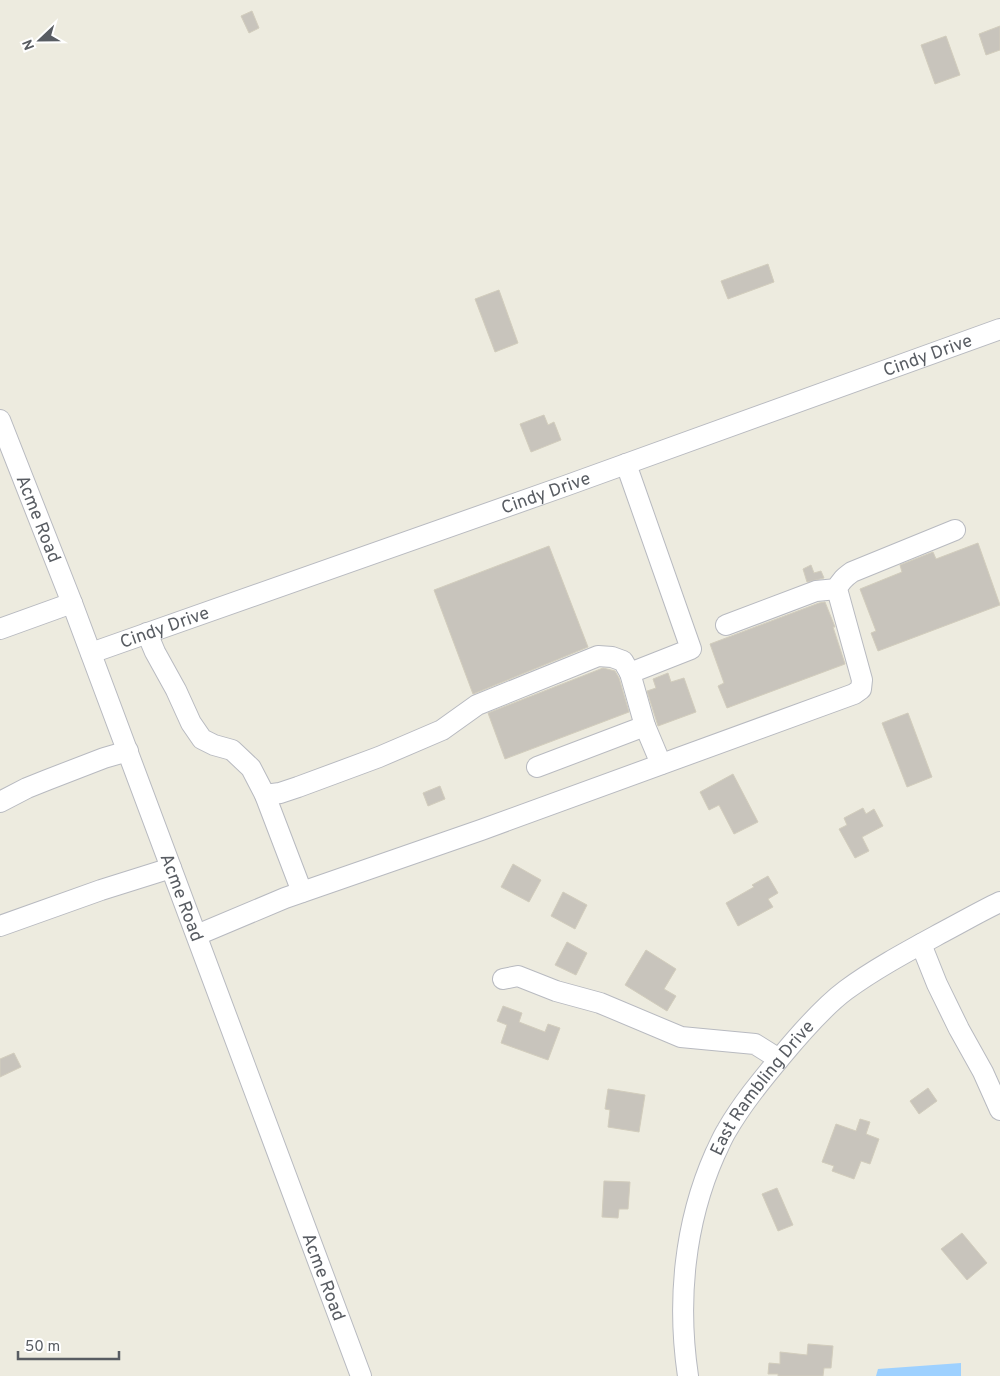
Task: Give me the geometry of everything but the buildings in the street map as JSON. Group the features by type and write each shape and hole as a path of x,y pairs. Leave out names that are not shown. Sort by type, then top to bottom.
{"street":[{"name":"Cindy Drive","path":"91,652 626,464 1000,329"},
{"name":"Acme Road","path":"1,424 91,652 362,1376"},
{"path":"626,464 691,649 630,673"},
{"path":"197,935 302,892 481,830 854,694 861,689 862,680 837,589 839,584 843,578 852,572 955,530"},
{"path":"726,625 816,591 837,589"},
{"path":"0,629 72,603"},
{"path":"146,633 191,723 202,738 214,745 232,750 251,768 265,795 302,892"},
{"path":"265,795 280,793 379,757 442,730 477,705 598,656 612,657 623,661 630,673 645,726 661,764"},
{"path":"537,767 645,726"},
{"path":"0,802 47,780 128,751"},
{"path":"0,926 100,890 172,868"},
{"name":"East Rambling Drive","path":"688,1376 684,1351 682,1311 685,1271 691,1232 709,1168 726,1132 746,1100 816,1018 844,991 877,969 1000,902"},
{"path":"921,944 937,984 983,1072 1000,1110"},
{"path":"502,979 518,976 556,991 600,1003 681,1037 755,1044 780,1059"}],"water":[{"path":"961,1363 961,1376 876,1376 878,1369"}]}
